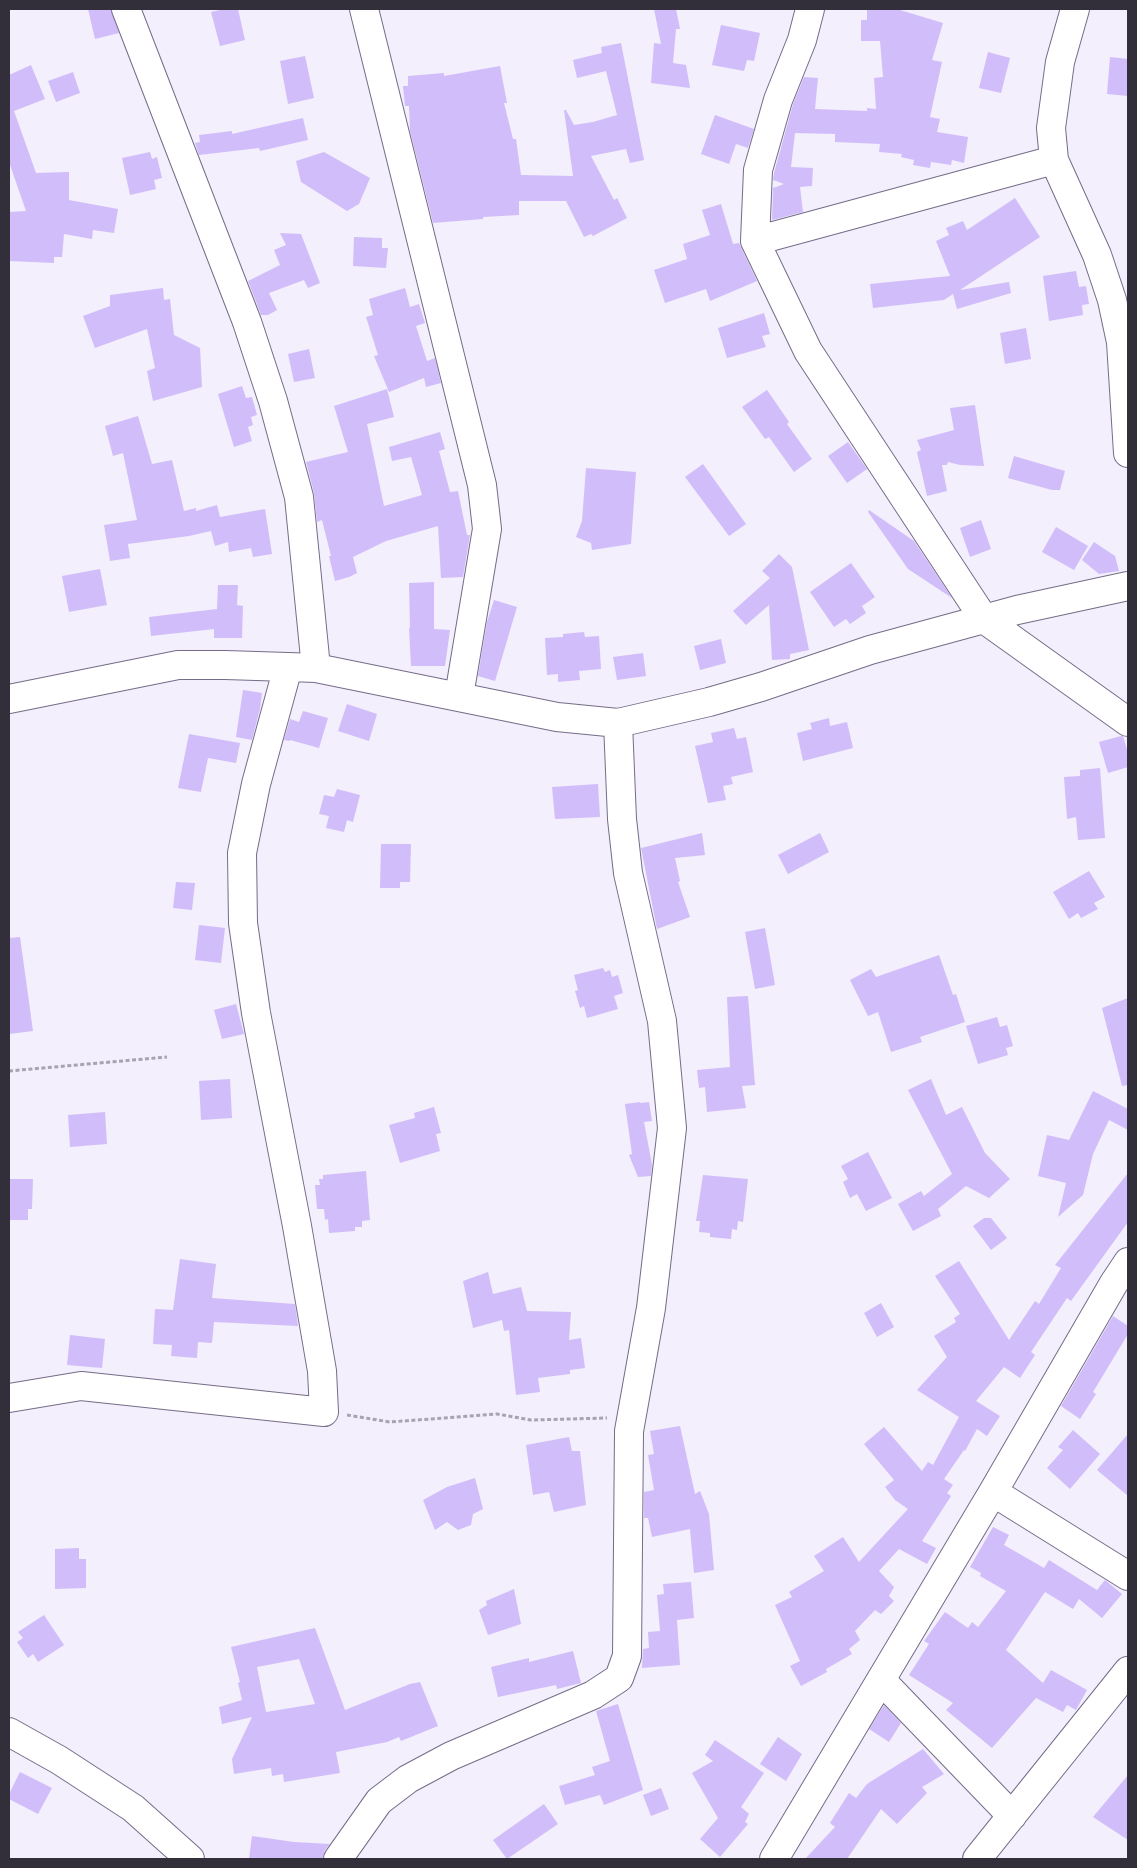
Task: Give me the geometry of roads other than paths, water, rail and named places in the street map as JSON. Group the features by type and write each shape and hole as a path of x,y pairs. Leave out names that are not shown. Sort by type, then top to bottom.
{"street":[{"path":"126,9 247,322 273,401 299,497 316,668"},
{"path":"364,9 483,494 487,530 459,696"},
{"path":"810,9 802,40 778,100 758,170 755,241 808,351 984,619 1128,722"},
{"path":"1075,9 1060,62 1051,128 1054,160 1097,255 1112,300 1121,342 1128,453"},
{"path":"755,241 1054,160"},
{"path":"9,699 178,665 316,668 557,717 618,723 709,702 870,650 984,619 1128,586"},
{"path":"9,1398 81,1386 324,1412 322,1371 297,1226 256,1013 243,923 242,853 256,784 288,667"},
{"path":"338,1859 379,1801 408,1778 451,1756 593,1695 619,1678 627,1656 629,1431 651,1308 672,1128 662,1021 628,873 622,819 618,723"},
{"path":"774,1859 1128,1262"},
{"path":"993,1492 1128,1576"},
{"path":"977,1859 1128,1671"},
{"path":"881,1680 1012,1816"},
{"path":"9,1732 59,1760 133,1808 190,1859"}]}
